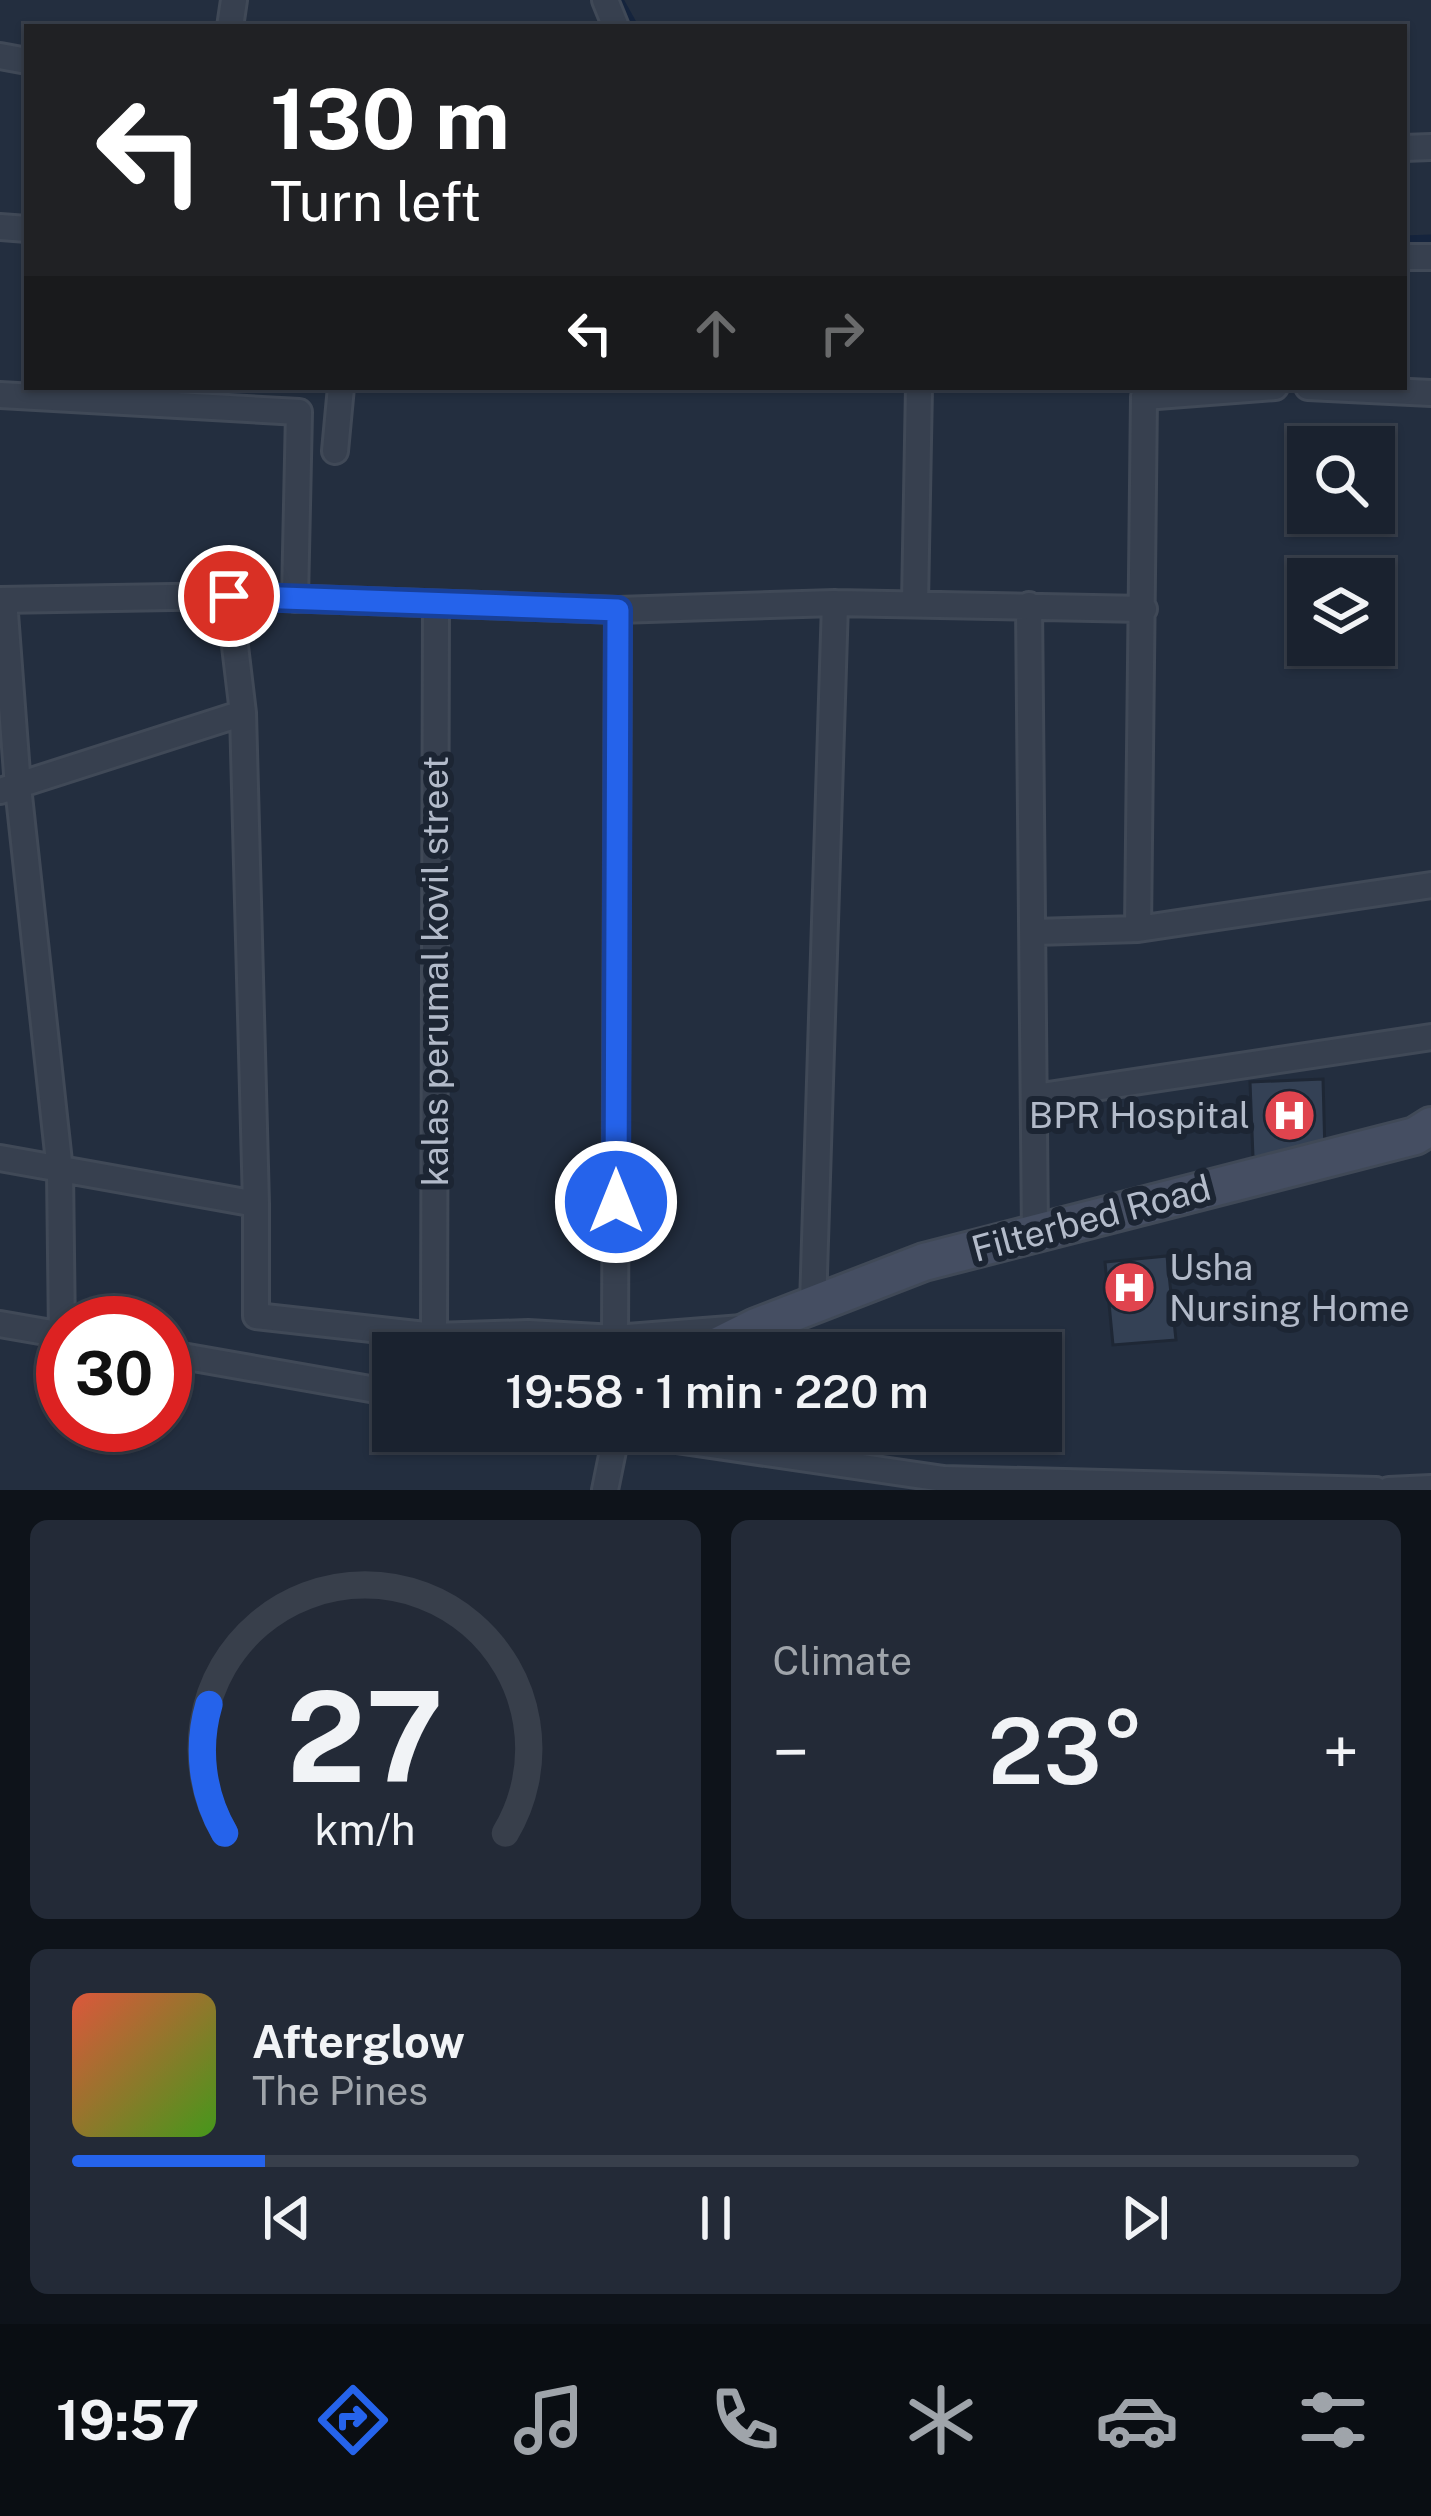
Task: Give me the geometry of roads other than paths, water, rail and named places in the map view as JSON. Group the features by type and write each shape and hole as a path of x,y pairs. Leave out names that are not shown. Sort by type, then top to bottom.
{"main road":[{"name":"Filterbed Road","path":"746,1332 924,1262 1415,1136 1431,1126"}],"street":[{"path":"335,451 341,390"},
{"path":"915,603 919,390"},
{"path":"1138,929 1144,397 1236,390"},
{"path":"1361,390 1431,394"},
{"path":"0,395 137,395 299,412 295,599"},
{"path":"62,1296 60,1171 9,789 2,600 229,596 618,610 836,603 1144,609"},
{"path":"229,596 243,713 256,1316 398,1332"},
{"path":"814,1305 836,603"},
{"path":"1029,604 1035,1233"},
{"name":"kalas perumal kovil street","path":"434,1332 436,607"},
{"path":"615,1332 618,610"},
{"path":"9,789 243,713"},
{"path":"1034,932 1138,929 1431,885"},
{"path":"1035,1097 1431,1037"},
{"path":"0,1158 256,1204"},
{"path":"0,1324 36,1330"},
{"path":"692,1332 756,1327"},
{"path":"192,1358 372,1389"},
{"path":"605,1490 612,1452"},
{"path":"744,1452 944,1485 1376,1490"},
{"path":"1389,1490 1431,1488"}],"waterway":[{"path":"619,0 632,24"},
{"path":"1407,240 1431,239"}],"place":[{"name":"BPR Hospital","path":"1289,1115"},
{"name":"Usha Nursing Home","path":"1130,1288"}]}
